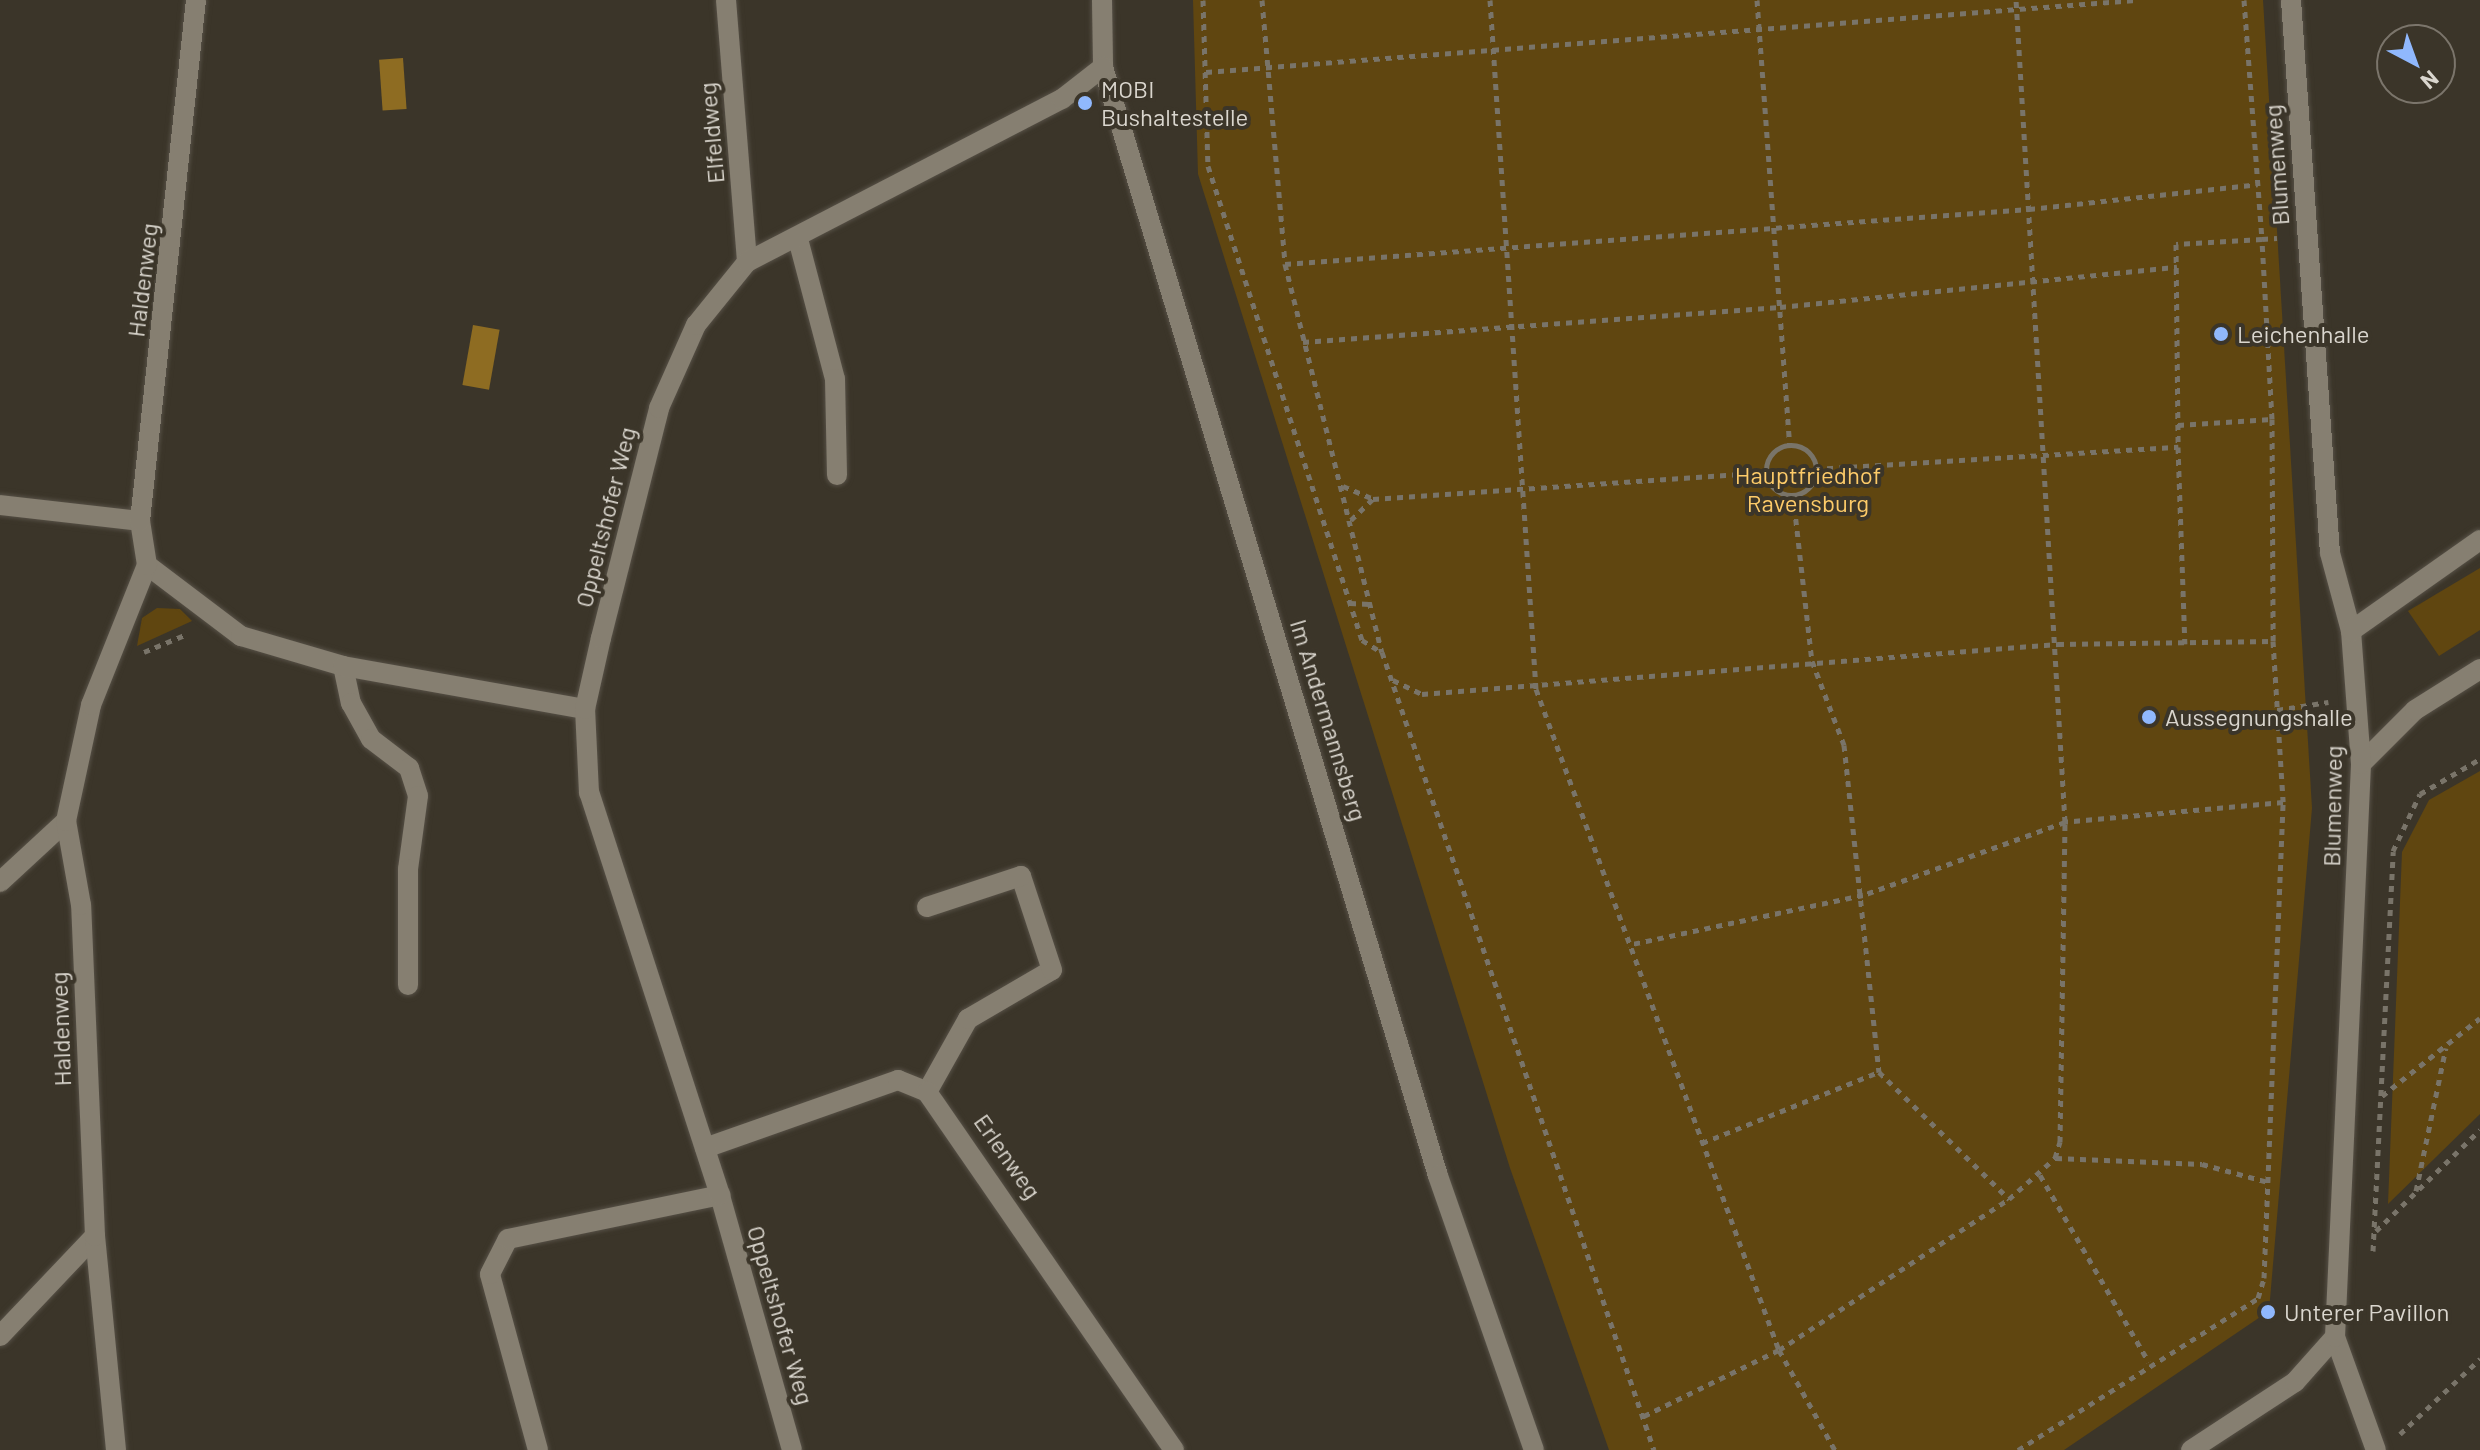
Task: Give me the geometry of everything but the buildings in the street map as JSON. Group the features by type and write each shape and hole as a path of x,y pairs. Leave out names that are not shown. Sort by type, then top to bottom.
{"street":[{"name":"Haldenweg","path":"116,1450 95,1236 81,905 66,821 91,705 147,565 140,521 196,0"},
{"name":"Elfeldweg","path":"726,0 747,262"},
{"name":"Im Andermannsberg","path":"1102,0 1103,67 1438,1176 1534,1450"},
{"name":"Blumenweg","path":"2291,0 2330,553 2351,631 2361,764 2335,1337"},
{"name":"Oppeltshofer Weg","path":"792,1450 720,1195 589,793 585,709 659,408 696,325 747,262 798,239 1062,99 1103,67"},
{"path":"798,239 835,379 837,475"},
{"path":"0,505 140,521"},
{"path":"2351,631 2480,540"},
{"path":"147,565 241,636 343,666 585,709"},
{"path":"343,666 351,703 371,739 409,768 418,796 408,869 408,985"},
{"path":"2361,764 2415,710 2480,669"},
{"path":"0,882 66,821"},
{"path":"705,1148 898,1080 927,1092 968,1019 1052,970 1021,876 927,907"},
{"name":"Erlenweg","path":"927,1092 1174,1450"},
{"path":"538,1450 490,1274 508,1239 720,1195"},
{"path":"0,1336 95,1236"},
{"path":"2191,1450 2295,1382 2335,1337 2384,1446"}],"path":[{"path":"1203,0 1208,166 1362,640 1382,652"},
{"path":"1262,0 1285,264 1382,652 1654,1450"},
{"path":"1490,0 1520,490 1536,689 1779,1350 1835,1450"},
{"path":"1757,0 1790,446"},
{"path":"1644,1416 1779,1350 2009,1199 2040,1175 2055,1158 2066,1065 2065,822 2058,644 2016,0"},
{"path":"1206,72 2135,0"},
{"path":"2018,1450 2149,1362 2258,1298 2268,1182 2283,802 2273,641 2272,419 2244,0"},
{"path":"1285,264 2029,209 2258,184"},
{"path":"2185,644 2178,447 2176,244 2262,239"},
{"path":"1303,342 1780,307 2177,267"},
{"path":"2178,425 2272,419"},
{"path":"1790,446 1806,450 1815,469 1809,488 1793,495 1773,488 1766,472 1772,455 1790,446"},
{"path":"1815,469 2178,447"},
{"path":"1342,486 1373,499 1766,472"},
{"path":"1793,495 1812,661 1844,745 1863,895 1879,1072 2009,1199"},
{"path":"1351,520 1373,499"},
{"path":"1350,603 1370,604"},
{"path":"113,650 133,656 191,633 211,614"},
{"path":"1393,680 1422,694 1536,689 1812,661 2058,644 2273,641"},
{"path":"2277,710 2357,702"},
{"path":"2420,794 2480,759"},
{"path":"1628,945 1863,895 2065,822 2283,802"},
{"path":"2381,1097 2480,1018"},
{"path":"2416,1191 2446,1048"},
{"path":"1702,1143 1879,1072"},
{"path":"2375,1232 2480,1130"},
{"path":"2055,1158 2202,1164 2268,1182"},
{"path":"2040,1175 2149,1362"},
{"path":"2384,1446 2480,1359"}],"green space":[{"name":"Hauptfriedhof Ravensburg","path":"1193,0 2263,0 2312,808 2269,1311 2064,1450 1609,1450 1510,1168 1198,174"},
{"path":"2480,568 2480,630 2439,656 2408,611"},
{"path":"157,608 180,609 192,621 137,646 142,618"},
{"path":"2480,771 2480,1114 2388,1204 2402,852 2429,800"}],"shaded area":[{"path":"403,58 407,109 383,111 379,60"},
{"path":"473,325 500,330 489,390 462,385"}],"place":[{"name":"MOBI Bushaltestelle","path":"1085,103"},
{"name":"Leichenhalle","path":"2221,334"},
{"name":"Aussegnungshalle","path":"2149,717"},
{"name":"Unterer Pavillon","path":"2268,1312"}]}
